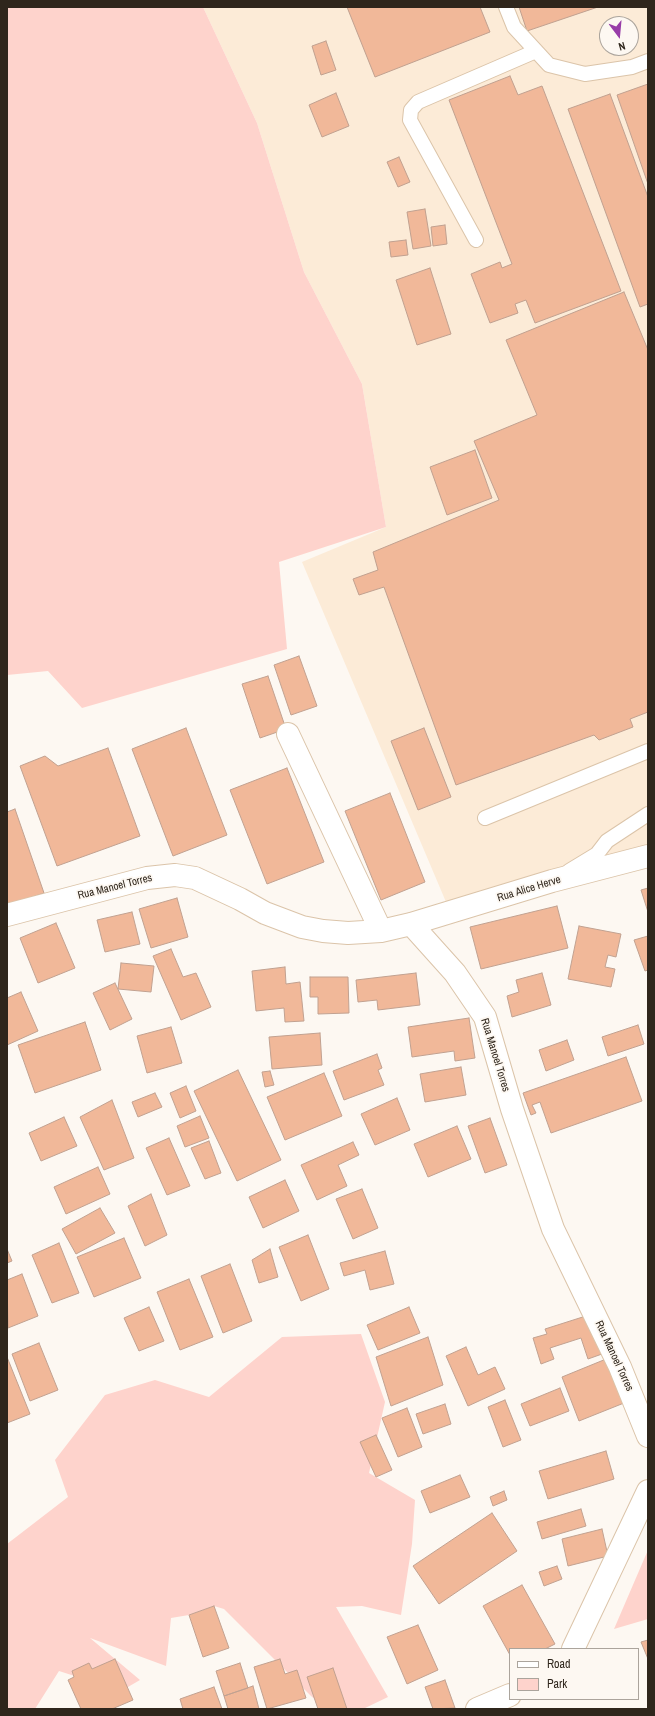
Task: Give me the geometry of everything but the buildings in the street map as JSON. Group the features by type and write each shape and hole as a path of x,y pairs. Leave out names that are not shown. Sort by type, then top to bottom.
{"street":[{"path":"288,734 381,931"},
{"name":"Rua Alice Herve","path":"410,924 552,881 648,856"},
{"name":"Rua Manoel Torres","path":"7,915 147,878 175,875 195,878 240,899 265,913 302,927 323,931 348,933 381,931 410,924 455,973 485,1018 512,1109 553,1229 620,1367 648,1436"},
{"path":"573,1648 648,1491"},
{"path":"476,1709 509,1695"}],"lane":[{"path":"506,7 514,27 549,65 585,74 632,67 648,61"},
{"path":"476,240 410,120 411,110 418,102 536,51"},
{"path":"485,818 648,751"},
{"path":"552,881 597,854 607,841 648,814"}],"shaded area":[{"path":"203,7 648,7 648,845 446,902 302,562 386,527 362,384 304,272 257,123"}],"green space":[{"path":"7,7 203,7 257,123 304,272 362,384 386,527 279,562 287,649 82,708 48,671 7,675"},
{"path":"361,1334 385,1402 369,1473 415,1500 412,1544 401,1615 362,1606 336,1607 388,1697 363,1709 327,1709 311,1696 224,1609 214,1606 189,1615 171,1618 166,1666 90,1638 140,1680 121,1691 59,1671 35,1709 7,1709 7,1544 68,1497 55,1460 105,1395 155,1380 209,1397 282,1337"},
{"path":"648,1550 648,1619 614,1629"}]}
